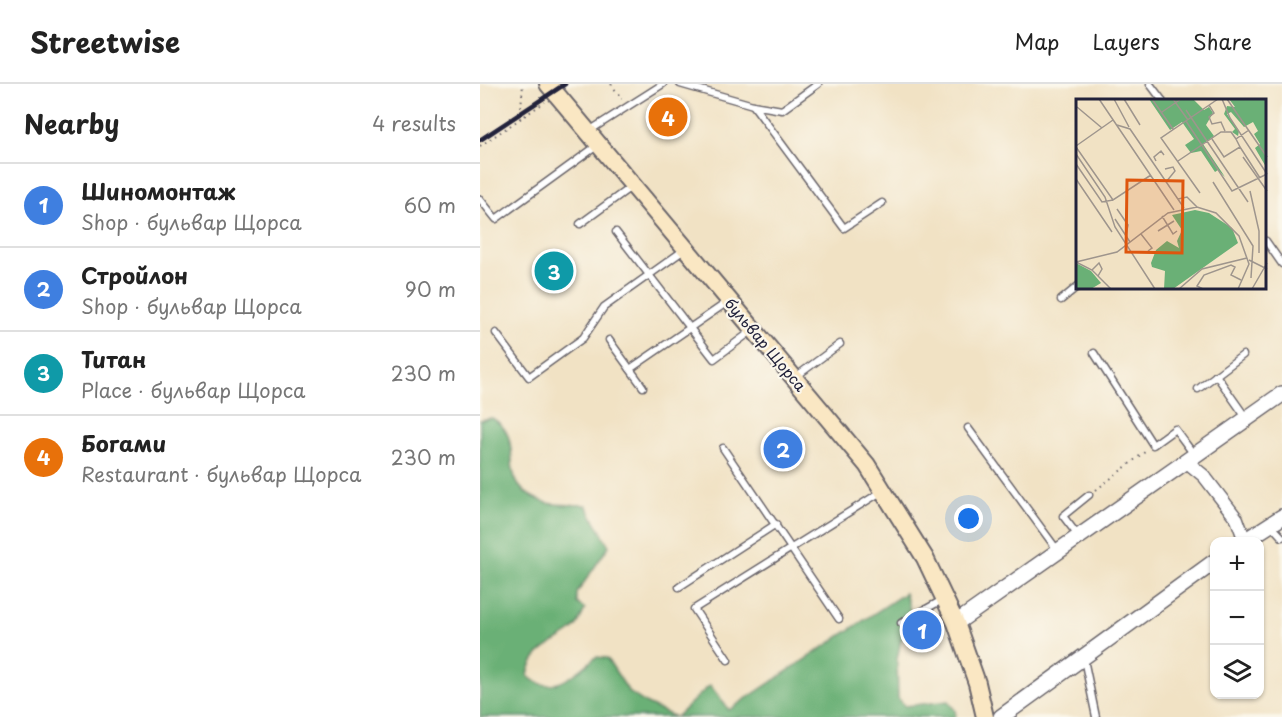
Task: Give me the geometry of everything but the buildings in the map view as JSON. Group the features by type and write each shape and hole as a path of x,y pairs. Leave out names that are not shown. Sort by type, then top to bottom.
{"main road":[{"name":"бульвар Щорса","path":"553,89 867,465 925,558 956,623 977,683 985,717"}],"street":[{"path":"956,623 1282,394"},
{"path":"1191,459 1237,519 1243,537"},
{"path":"1250,537 1276,521"},
{"path":"1001,717 1210,566"}],"lane":[{"path":"480,199 496,219 627,107 663,84"},
{"path":"680,84 753,105 782,110 818,84"},
{"path":"1150,84 1161,99"},
{"path":"753,105 844,228 882,203"},
{"path":"580,224 632,185"},
{"path":"616,232 714,359 753,330"},
{"path":"1267,242 1282,264"},
{"path":"496,333 529,377 583,338 604,307 686,249"},
{"path":"1061,300 1076,288"},
{"path":"630,369 729,301"},
{"path":"609,340 643,387"},
{"path":"793,378 840,344"},
{"path":"1094,353 1153,445 1175,429 1191,459"},
{"path":"1198,390 1243,355"},
{"path":"1216,375 1248,419"},
{"path":"968,428 1059,552"},
{"path":"723,448 839,619"},
{"path":"728,660 694,609 884,490"},
{"path":"1079,537 1063,516 1089,495"},
{"path":"1276,521 1282,537"},
{"path":"679,587 776,524"},
{"path":"901,623 944,598"},
{"path":"1083,657 1096,717"}],"path":[{"path":"520,119 523,84"},
{"path":"611,84 627,107"},
{"path":"480,146 520,119 553,89"},
{"path":"1089,495 1153,445"}],"green space":[{"path":"492,418 503,428 509,439 514,475 519,486 530,495 548,503 586,505 609,546 577,593 577,603 585,609 578,623 573,630 539,654 530,667 528,676 546,685 555,684 573,676 596,657 607,658 629,692 647,704 675,717 480,717 480,420"},
{"path":"905,593 911,613 911,623 901,640 897,659 898,698 905,706 948,701 955,710 956,717 676,717 710,685 729,710"}],"railway":[{"path":"480,140 565,84"}],"place":[{"name":"Богами","path":"668,117"},
{"name":"Титан","path":"554,271"},
{"name":"Стройлон","path":"783,449"},
{"name":"Шиномонтаж","path":"922,630"}]}
